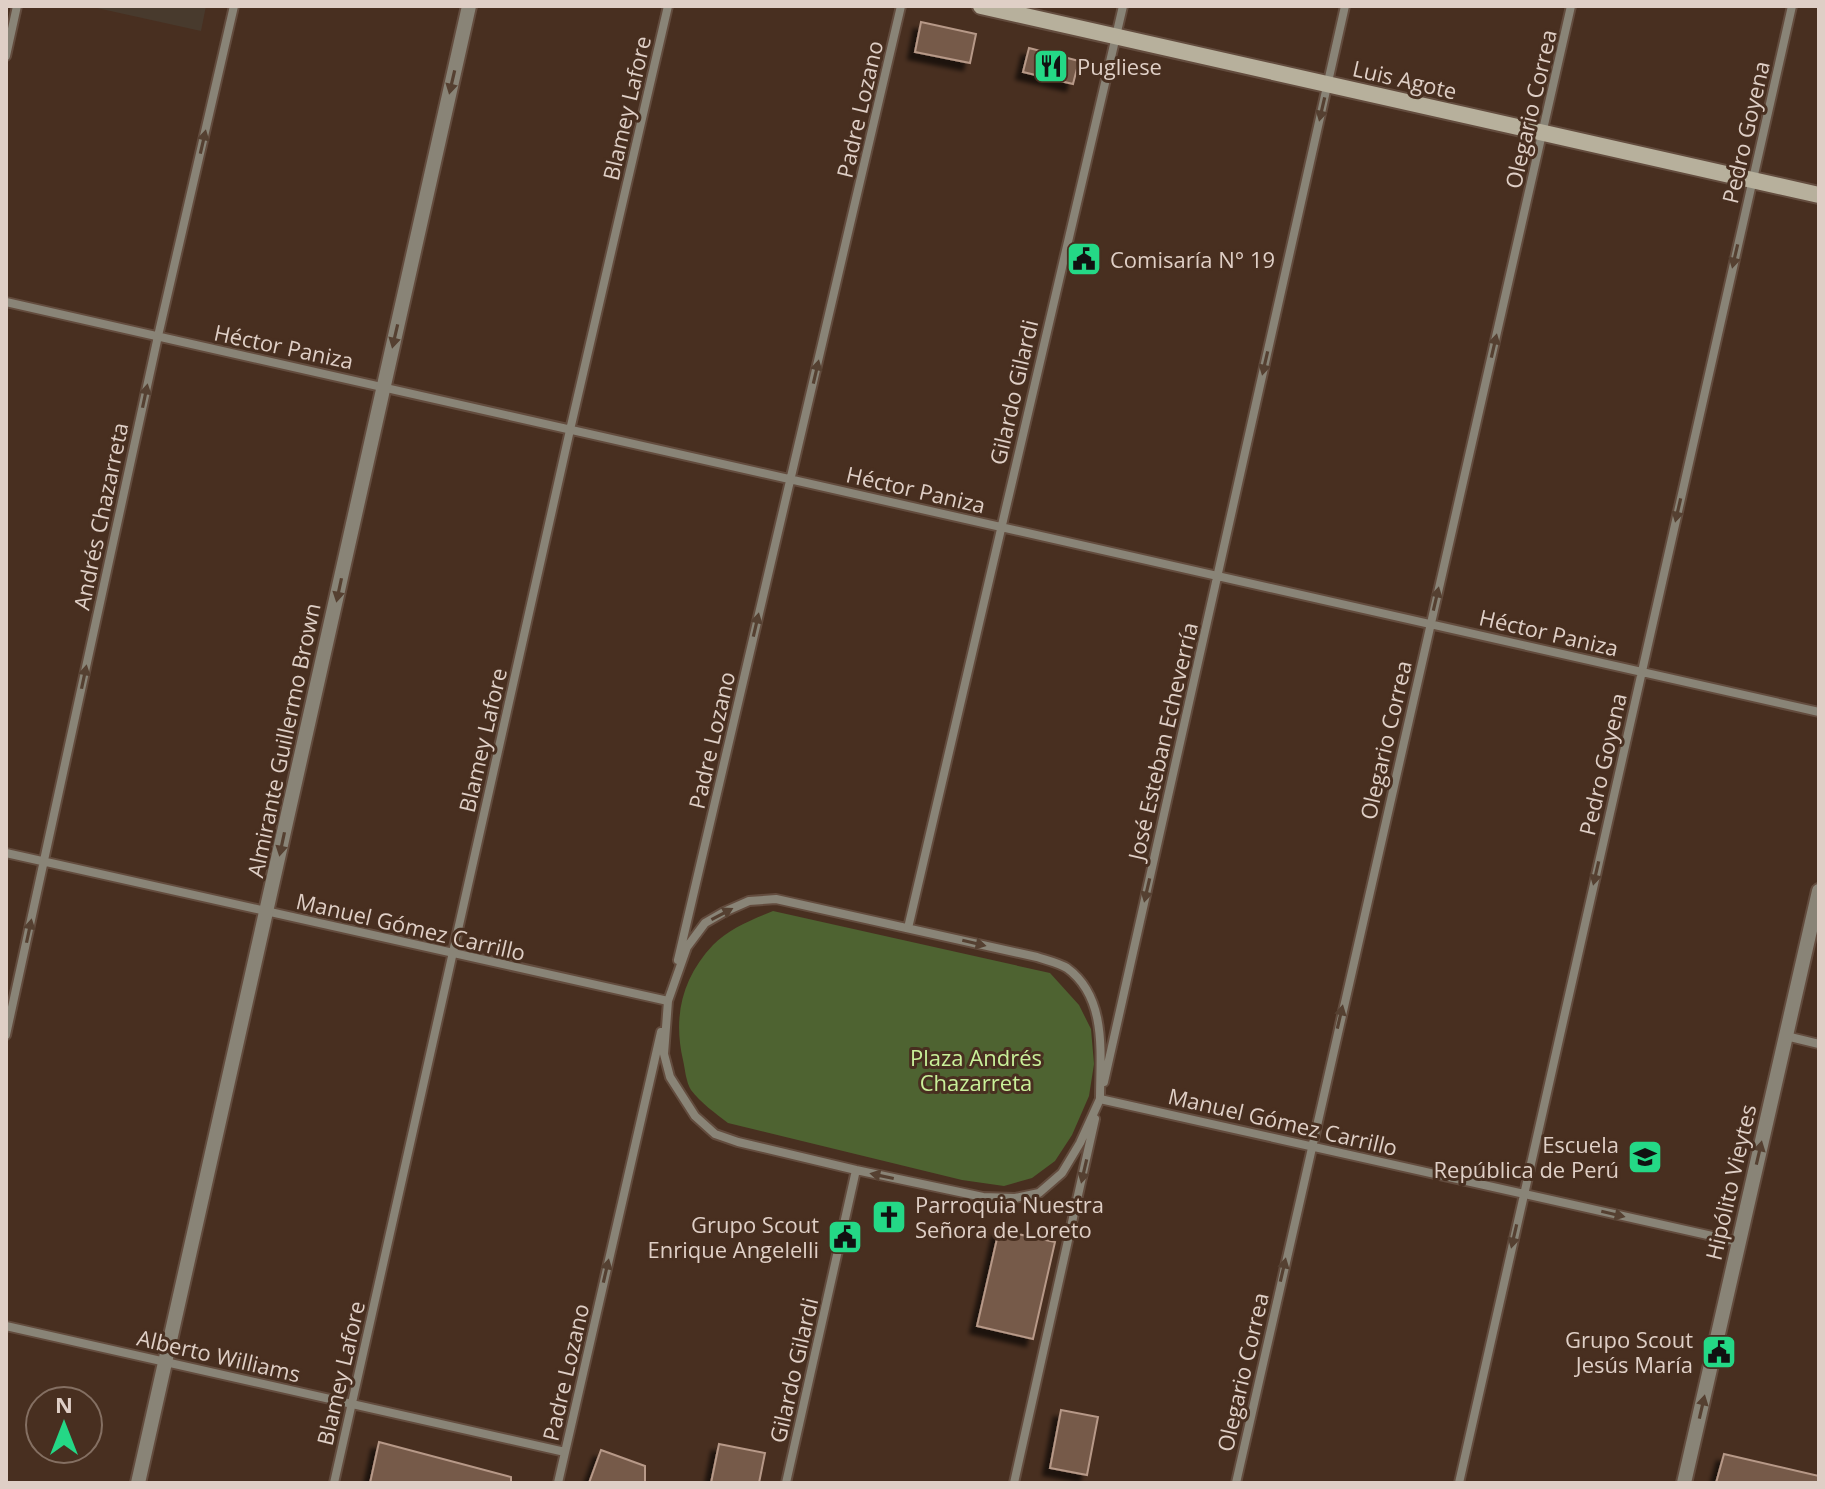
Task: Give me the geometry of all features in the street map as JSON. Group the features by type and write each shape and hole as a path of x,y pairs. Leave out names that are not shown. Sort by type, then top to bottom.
{"main road":[{"name":"Luis Agote","path":"981,6 1819,195"}],"street":[{"path":"6,56 17,6"},
{"name":"Andrés Chazarreta","path":"6,1035 158,336 234,6"},
{"name":"Almirante Guillermo Brown","path":"138,1483 469,6"},
{"name":"Blamey Lafore","path":"334,1483 668,6"},
{"name":"Padre Lozano","path":"558,1483 901,6"},
{"name":"Gilardo Gilardi","path":"908,928 1123,6"},
{"name":"José Esteban Echeverría","path":"1014,1483 1345,6"},
{"name":"Olegario Correa","path":"1236,1483 1571,6"},
{"name":"Pedro Goyena","path":"1459,1483 1792,6"},
{"name":"Héctor Paniza","path":"6,302 1819,712"},
{"name":"Manuel Gómez Carrillo","path":"6,853 668,1001"},
{"name":"Hipólito Vieytes","path":"1684,1483 1819,891"},
{"path":"776,899 1037,957 1066,968 1086,988 1096,1009 1100,1037 1100,1099 1062,1173 1039,1193 1015,1198 983,1197 856,1170 715,1134 695,1116 670,1077 664,1054 668,1001 687,947 705,923 749,901 776,899"},
{"path":"1786,1036 1819,1044"},
{"name":"Manuel Gómez Carrillo","path":"1100,1099 1739,1242"},
{"name":"Gilardo Gilardi","path":"786,1483 856,1170"},
{"name":"Alberto Williams","path":"6,1326 565,1452"}],"shaded area":[{"path":"88,6 206,6 201,31"}],"green space":[{"name":"Plaza Andrés Chazarreta","path":"773,911 1050,973 1079,1005 1091,1029 1094,1064 1089,1096 1072,1135 1055,1161 1032,1178 1004,1186 962,1180 728,1123 704,1104 689,1087 680,1044 680,1013 687,984 702,958 719,939"}],"building":[{"path":"921,22 976,34 970,63 915,52"},
{"name":"Pugliese","path":"1029,48 1079,61 1073,84 1023,72"},
{"path":"999,1230 1055,1242 1033,1339 977,1326"},
{"path":"1061,1410 1098,1417 1087,1475 1050,1468"},
{"path":"379,1442 511,1477 511,1483 370,1483"},
{"path":"719,1444 765,1453 759,1483 711,1483"},
{"path":"601,1450 645,1466 645,1483 589,1483"},
{"path":"1724,1454 1819,1476 1819,1483 1716,1483"}],"place":[{"name":"Pugliese","path":"1051,66"},
{"name":"Comisaría N° 19","path":"1084,259"},
{"name":"Escuela República de Perú","path":"1645,1157"},
{"name":"Parroquia Nuestra Señora de Loreto","path":"889,1217"},
{"name":"Grupo Scout Enrique Angelelli","path":"845,1237"},
{"name":"Grupo Scout Jesús María","path":"1719,1352"}]}
